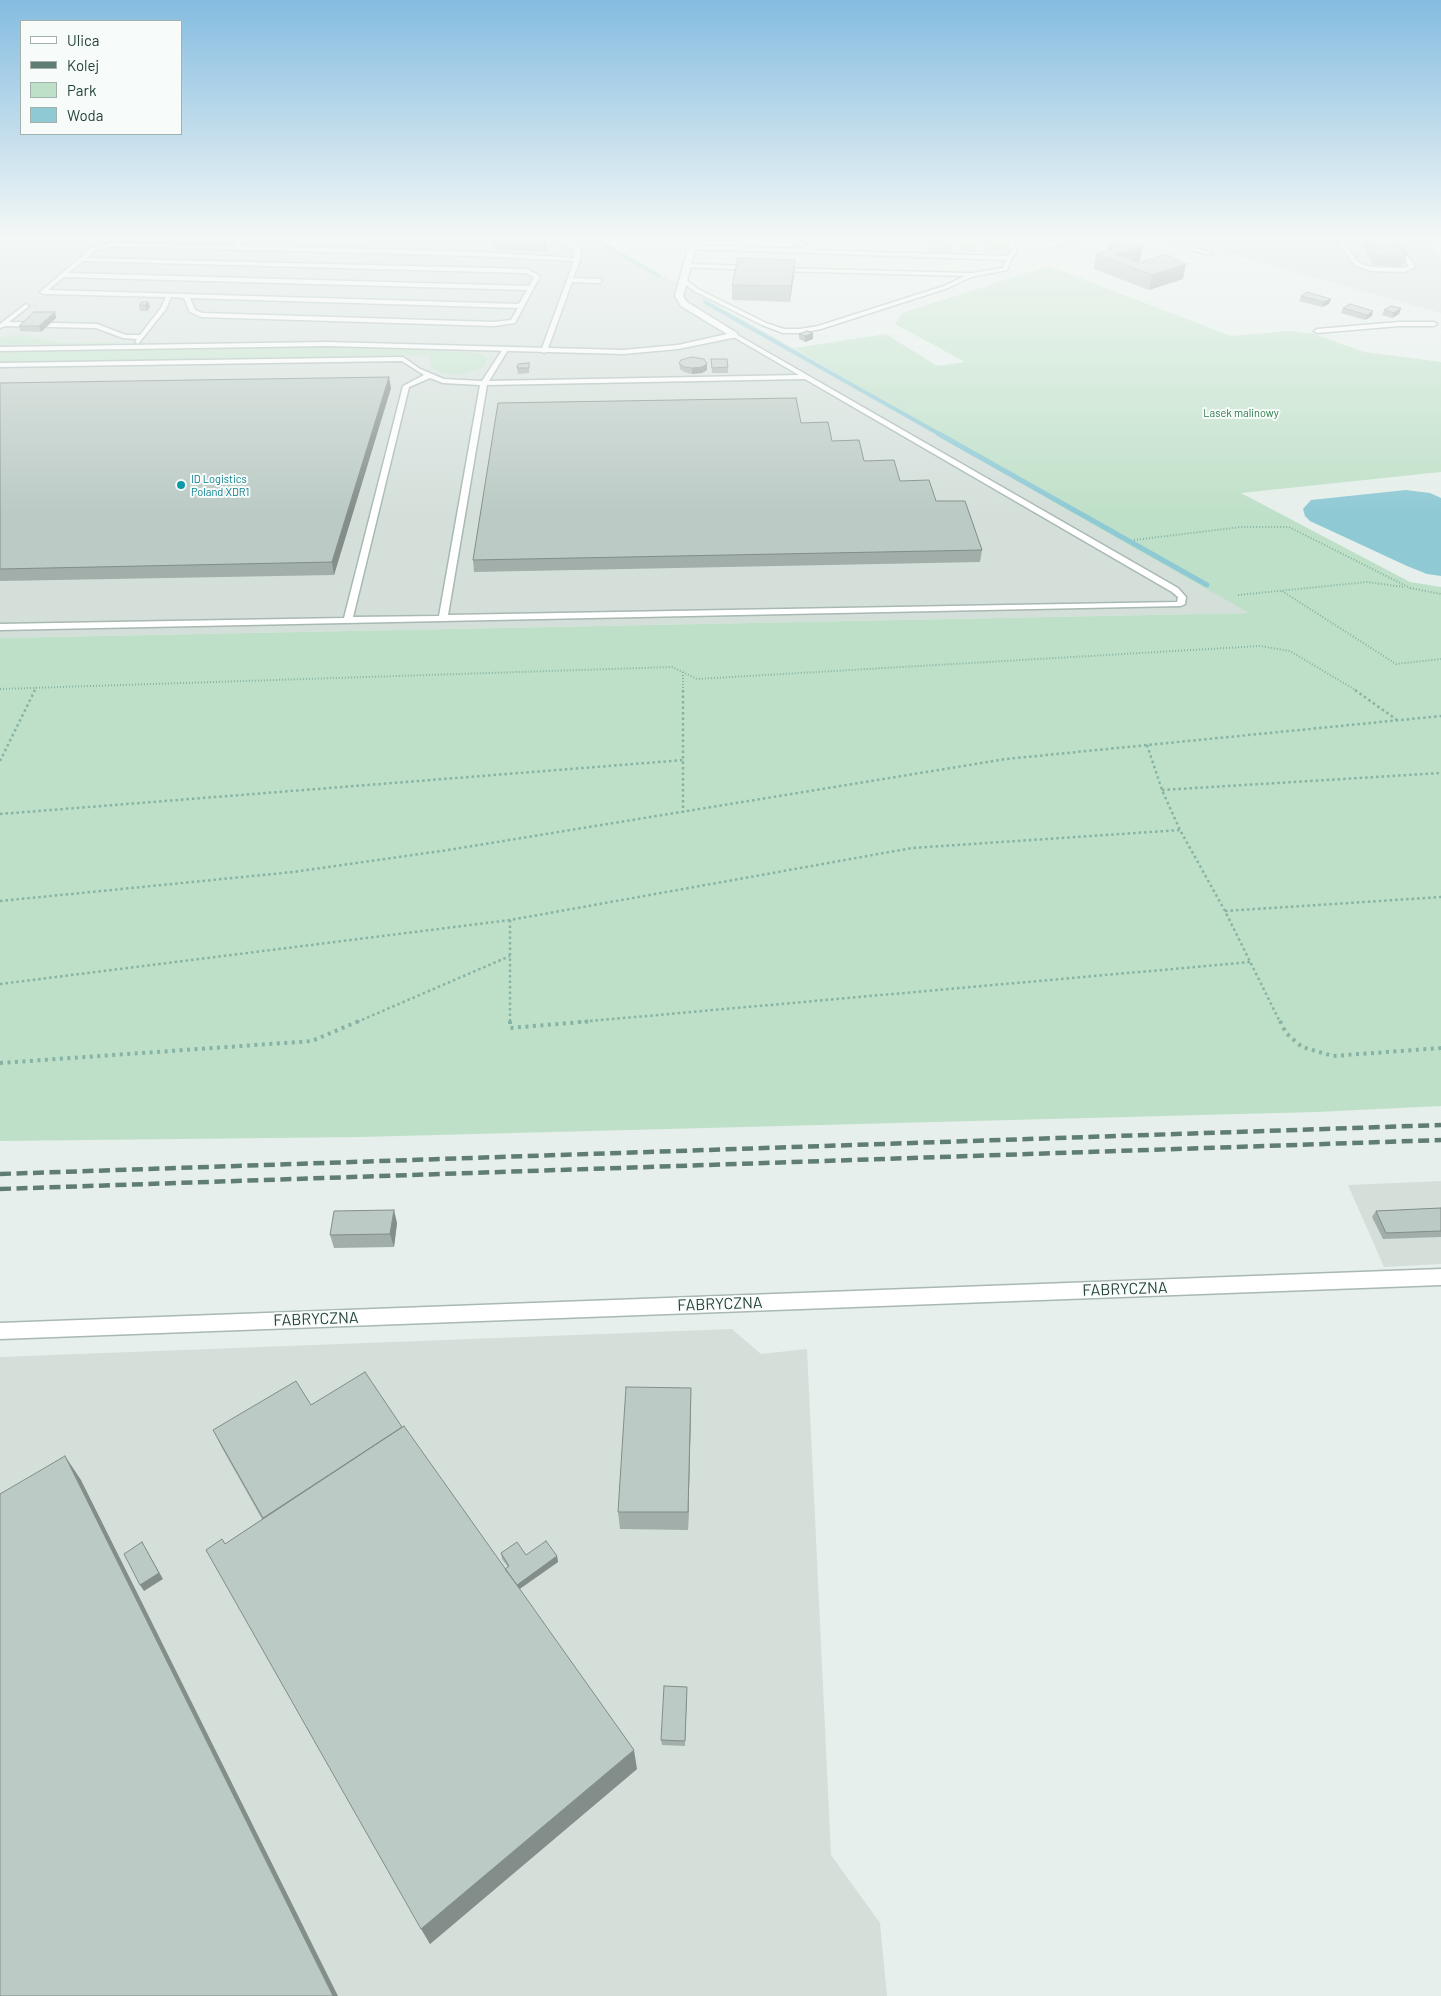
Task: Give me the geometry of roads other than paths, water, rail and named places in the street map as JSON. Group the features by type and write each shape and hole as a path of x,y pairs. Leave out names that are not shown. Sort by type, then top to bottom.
{"street":[{"path":"725,329 734,335"},
{"path":"0,349 327,344 623,352 678,347 734,335"},
{"name":"FABRYCZNA","path":"0,1331 1441,1277"}],"lane":[{"path":"105,329 125,337 141,337"},
{"path":"135,346 147,329"},
{"path":"544,351 552,329"},
{"path":"778,329 800,331 812,329"},
{"path":"1317,331 1341,329"},
{"path":"0,627 1181,604 1182,597 1175,590 734,335"},
{"path":"443,618 484,383 505,350"},
{"path":"0,365 403,358 418,370 443,381 484,383 808,377"},
{"path":"348,620 406,386 430,375"}],"water":[{"path":"1406,490 1430,493 1441,498 1441,576 1427,574 1407,566 1310,521 1305,516 1303,509 1311,500"}],"waterway":[{"path":"753,329 941,435"},
{"path":"939,434 1207,585"}],"railway":[{"path":"0,1174 1441,1125"},
{"path":"0,1189 1441,1140"}],"place":[{"name":"ID Logistics Poland XDR1","path":"181,485"}],"park label":[{"name":"Lasek malinowy","path":"1241,413"}]}
